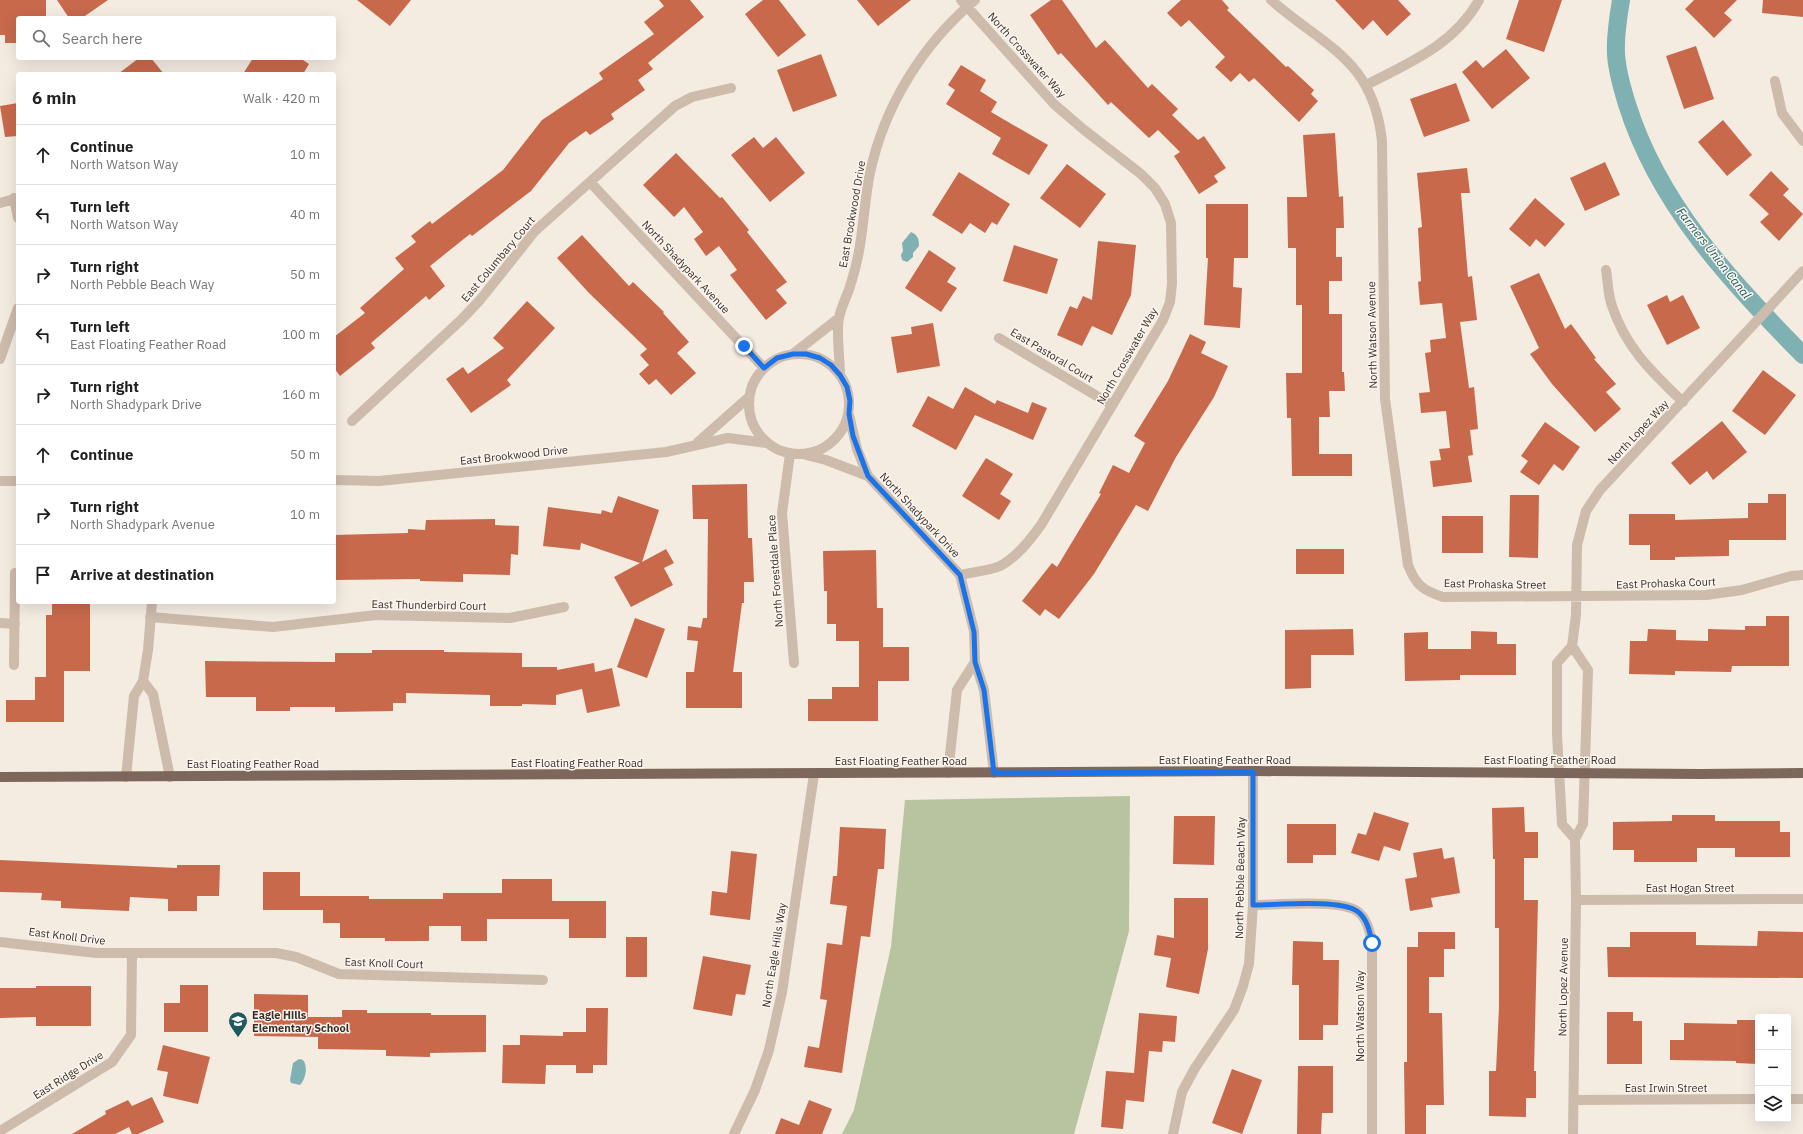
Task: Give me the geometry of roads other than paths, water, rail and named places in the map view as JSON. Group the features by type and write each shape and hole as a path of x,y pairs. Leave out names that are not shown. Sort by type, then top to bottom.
{"main road":[{"name":"East Floating Feather Road","path":"0,777 1253,772 1803,773"}],"street":[{"name":"East Brookwood Drive","path":"840,375 839,318 852,282 860,245 870,172 882,130 911,72 964,3 975,0"},
{"path":"1271,0 1334,49 1353,66 1366,85 1414,61 1443,42 1462,24 1479,0"},
{"name":"North Crosswater Way","path":"960,575 999,566 1016,554 1030,541 1163,320 1170,302 1172,283 1171,223 1165,204 1155,188 1141,174 1083,129 1054,104 964,3"},
{"path":"1775,81 1782,113 1803,141"},
{"name":"North Watson Avenue","path":"1366,85 1379,118 1382,141 1385,399 1408,565 1417,583"},
{"name":"East Columbary Court","path":"352,421 462,320 480,300 535,231 675,106 692,98 732,88"},
{"name":"North Shadypark Avenue","path":"590,182 764,368"},
{"path":"0,203 16,198"},
{"path":"1606,270 1612,305 1626,338 1646,366 1683,402"},
{"name":"North Lopez Way","path":"1572,646 1576,615 1577,545 1586,511 1600,490 1683,402 1771,303 1803,271"},
{"path":"0,359 16,314"},
{"path":"793,354 839,318"},
{"name":"East Pastoral Court","path":"999,338 1112,405"},
{"path":"793,354 806,354 820,358 831,365 840,375 847,387 850,401 849,414 843,429 834,442 820,450 806,455 790,454 777,450 767,443 755,430 749,414 749,397 754,381 764,368 777,358 793,354"},
{"name":"East Brookwood Drive","path":"696,444 749,397"},
{"name":"North Shadypark Drive","path":"849,414 857,449 868,476 960,575 974,632 975,662 984,690 994,773"},
{"name":"East Brookwood Drive","path":"336,480 379,481 666,452 728,438 767,443"},
{"name":"North Forestdale Place","path":"790,454 782,513 794,663"},
{"name":"North Shadypark Drive","path":"806,455 826,460 868,476"},
{"path":"0,482 16,481"},
{"path":"14,665 15,573"},
{"name":"East Prohaska Court","path":"1576,597 1706,595 1742,590 1791,576 1803,575"},
{"name":"East Prohaska Street","path":"1417,583 1428,592 1443,597 1576,597"},
{"path":"126,777 134,696 143,681 152,604"},
{"name":"East Thunderbird Court","path":"150,617 273,627 376,615 510,618 564,607"},
{"path":"0,623 15,624"},
{"path":"1575,839 1562,824 1559,772 1557,663 1572,646 1588,670 1585,772"},
{"path":"948,773 957,690 975,662"},
{"path":"143,681 153,694 170,777"},
{"name":"North Pebble Beach Way","path":"1173,1134 1182,1092 1194,1068 1234,1010 1243,986 1252,938 1253,772"},
{"name":"North Lopez Avenue","path":"1574,1134 1576,900 1575,839 1583,824 1585,772"},
{"name":"North Eagle Hills Way","path":"734,1134 755,1090 769,1050 782,992 814,774"},
{"name":"East Hogan Street","path":"1576,900 1803,899"},
{"name":"North Watson Way","path":"1253,905 1339,904 1357,911 1368,925 1372,943 1372,1134"},
{"name":"East Knoll Drive","path":"0,942 96,953 132,953"},
{"name":"East Knoll Court","path":"132,953 276,953 296,957 339,974 543,980"},
{"name":"East Ridge Drive","path":"0,1131 112,1062 130,1035 132,953"},
{"name":"East Irwin Street","path":"1574,1100 1755,1099"},
{"path":"1791,1099 1803,1099"}],"water":[{"path":"911,232 918,238 919,246 913,253 913,257 907,262 902,260 902,243"},
{"path":"299,1059 303,1060 306,1069 304,1079 300,1085 291,1083 290,1080 293,1063"}],"waterway":[{"name":"Farmers Union Canal","path":"1621,0 1616,40 1616,54 1619,73 1627,104 1641,141 1657,175 1677,208 1724,270 1749,299 1803,355"}],"place":[{"name":"Eagle Hills Elementary School","path":"238,1038"}]}
